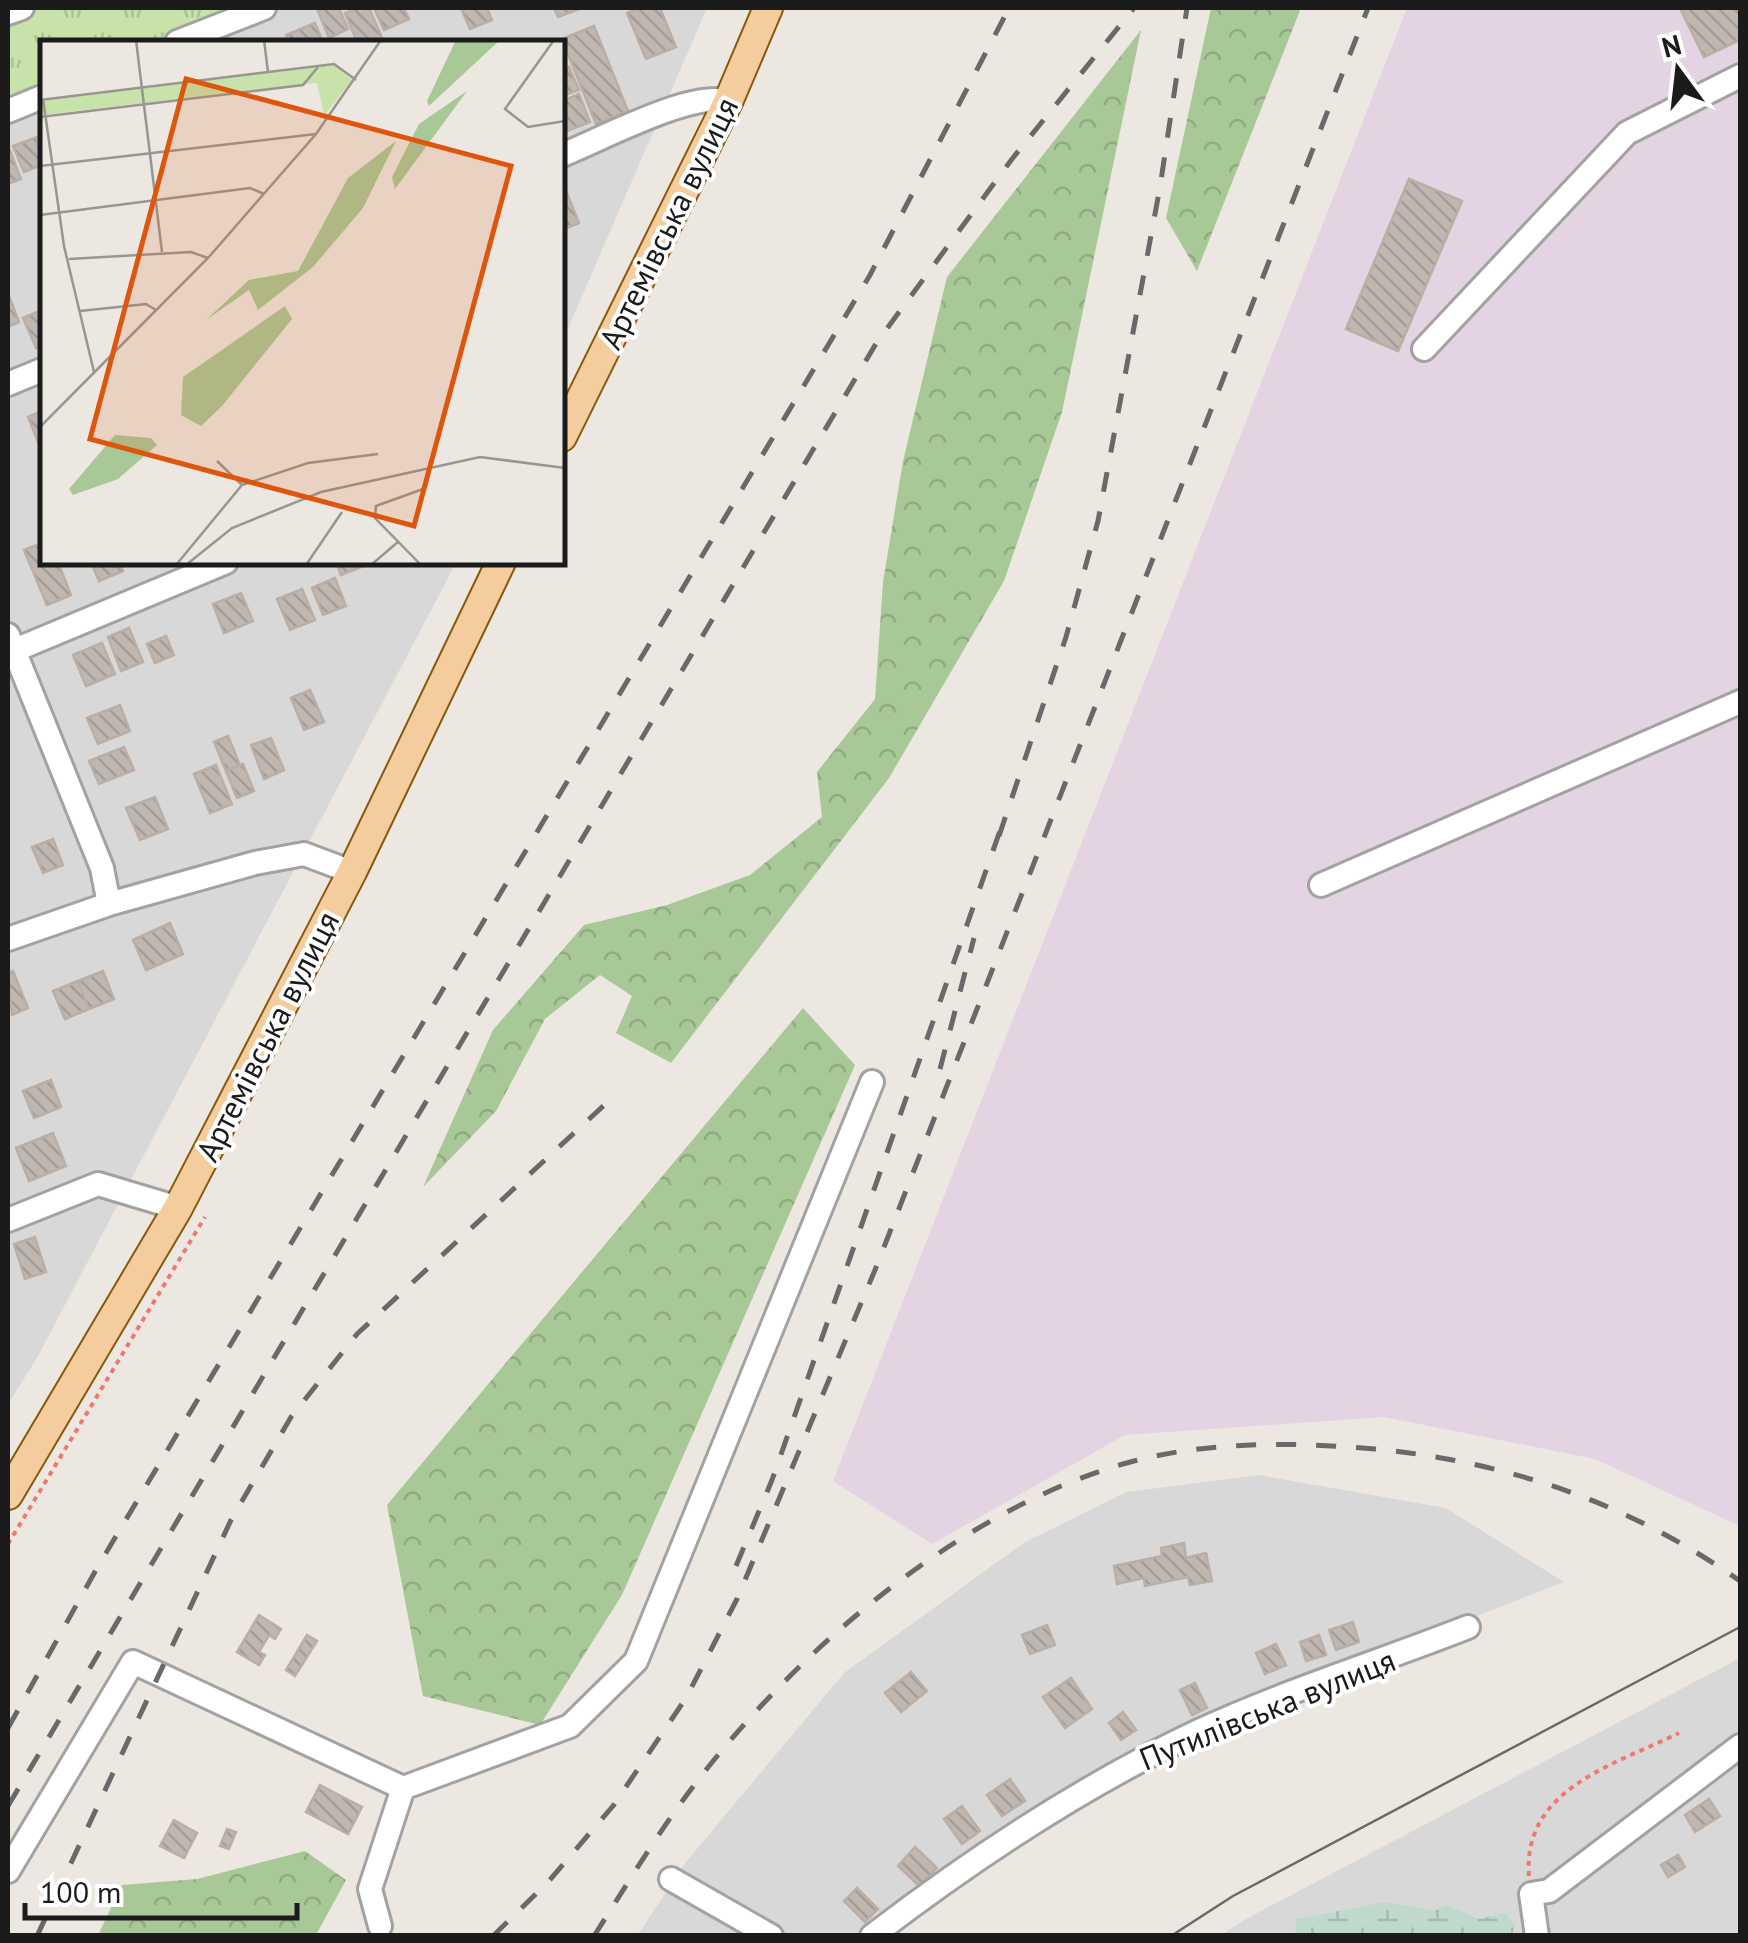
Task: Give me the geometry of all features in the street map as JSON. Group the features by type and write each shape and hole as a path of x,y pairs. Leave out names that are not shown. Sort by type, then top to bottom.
{"main road":[{"name":"Артемівська вулиця","path":"565,430 728,102 768,8"},
{"name":"Артемівська вулиця","path":"8,1495 192,1212 500,565"}],"street":[{"path":"8,14 22,8"},
{"path":"182,40 264,8"},
{"path":"1424,348 1626,133 1740,76"},
{"path":"8,111 40,98"},
{"path":"565,155 693,102 718,98 728,102"},
{"path":"8,384 40,371"},
{"path":"109,904 102,868 10,646 218,565"},
{"path":"1321,884 1740,702"},
{"path":"8,939 109,904 255,863 304,854 352,872"},
{"path":"8,1871 132,1662 404,1788 570,1726 636,1661 872,1082"},
{"path":"8,1220 98,1184 192,1212"},
{"name":"Путилівська вулиця","path":"872,1936 1055,1807 1127,1766 1203,1729 1468,1627"},
{"path":"1536,1936 1531,1894 1549,1891 1740,1746"},
{"path":"380,1926 370,1890 404,1788"},
{"path":"671,1879 772,1936"}],"path":[{"path":"8,1544 192,1212"},
{"path":"1531,1894 1532,1833 1546,1811 1586,1778 1679,1733"}],"shaded area":[{"path":"8,8 707,8 565,335 565,40 40,40 40,565 455,565 37,1358 8,1404"},
{"path":"1407,8 1740,8 1740,1526 1595,1459 1384,1417 1125,1435 932,1544 833,1481"},
{"path":"1259,1475 1446,1508 1564,1582 1153,1742 1009,1825 858,1935 637,1936 686,1862 844,1673 1025,1542 1127,1492"},
{"path":"1740,1658 1740,1935 1219,1936 1248,1918"}],"green space":[{"path":"43,8 236,8 154,40 40,40 40,86 8,99 8,22"},
{"path":"1211,8 1301,8 1197,271 1166,218"},
{"path":"1141,30 1062,412 1004,581 889,778 671,1063 616,1033 632,996 600,975 545,1019 496,1111 423,1187 493,1030 584,925 667,905 750,875 822,817 817,772 875,699 883,582 903,461 947,277"},
{"path":"803,1008 855,1065 622,1595 540,1725 423,1696 387,1505"},
{"path":"305,1851 346,1880 316,1935 98,1935 122,1885 197,1879"},
{"path":"1385,1902 1434,1910 1447,1905 1479,1919 1504,1913 1515,1924 1512,1935 1295,1935 1297,1919"}],"building":[{"path":"339,8 348,29 329,38 318,11"},
{"path":"369,8 383,40 356,40 345,13"},
{"path":"374,8 404,8 409,19 384,30"},
{"path":"461,8 487,8 492,20 470,29"},
{"path":"554,8 582,8 558,17"},
{"path":"660,8 676,47 646,59 627,13"},
{"path":"1680,8 1740,8 1740,40 1704,57"},
{"path":"315,23 322,40 288,40 286,35"},
{"path":"594,26 628,111 596,124 562,39"},
{"path":"569,67 579,90 565,95 565,69"},
{"path":"579,94 590,122 565,132 565,100"},
{"path":"37,137 40,166 24,172 13,146"},
{"path":"8,149 21,179 8,184"},
{"path":"1409,179 1462,201 1398,351 1346,329"},
{"path":"565,188 579,223 565,229"},
{"path":"8,293 19,322 8,327"},
{"path":"40,311 40,347 36,348 23,318"},
{"path":"40,412 40,447 28,417"},
{"path":"40,544 40,565 59,565 71,595 47,605 24,550"},
{"path":"92,565 120,565 123,571 99,581"},
{"path":"337,565 360,565 361,567 341,575"},
{"path":"335,578 346,606 323,615 312,588"},
{"path":"302,589 315,620 290,630 277,599"},
{"path":"241,593 253,621 224,633 213,604"},
{"path":"129,628 143,662 121,671 108,637"},
{"path":"166,636 174,655 155,663 147,644"},
{"path":"102,643 115,674 86,686 73,655"},
{"path":"310,690 324,722 304,730 291,698"},
{"path":"120,705 130,731 98,744 87,718"},
{"path":"228,736 240,765 226,771 214,742"},
{"path":"271,738 284,770 264,779 251,745"},
{"path":"124,747 134,770 99,784 89,761"},
{"path":"243,764 254,791 237,798 226,771"},
{"path":"216,765 232,804 210,813 194,774"},
{"path":"155,797 168,829 140,840 126,808"},
{"path":"53,839 63,865 43,873 32,847"},
{"path":"170,923 183,954 146,970 133,940"},
{"path":"13,971 28,1008 12,1015 8,974"},
{"path":"103,971 114,999 89,1009 78,981"},
{"path":"78,981 89,1009 65,1019 53,991"},
{"path":"51,1080 61,1107 34,1118 23,1091"},
{"path":"53,1133 66,1166 29,1181 16,1148"},
{"path":"35,1237 46,1272 25,1279 14,1244"},
{"path":"1184,1543 1186,1558 1206,1553 1212,1581 1190,1585 1188,1577 1145,1586 1144,1578 1117,1584 1114,1566 1162,1556 1161,1548"},
{"path":"259,1615 281,1629 275,1639 269,1635 259,1652 265,1655 259,1665 237,1652"},
{"path":"1353,1622 1359,1642 1336,1650 1329,1630"},
{"path":"1047,1625 1055,1645 1030,1654 1022,1635"},
{"path":"307,1635 317,1641 295,1676 286,1670"},
{"path":"1319,1635 1326,1655 1306,1661 1300,1642"},
{"path":"1276,1644 1286,1665 1265,1674 1256,1653"},
{"path":"911,1672 927,1691 901,1712 885,1693"},
{"path":"1071,1678 1092,1709 1065,1728 1043,1697"},
{"path":"1195,1683 1207,1708 1192,1715 1180,1690"},
{"path":"1123,1712 1136,1730 1121,1740 1109,1723"},
{"path":"1010,1779 1025,1801 1002,1816 987,1795"},
{"path":"320,1785 362,1807 348,1834 306,1812"},
{"path":"1709,1799 1720,1816 1695,1832 1685,1815"},
{"path":"962,1806 980,1831 962,1844 944,1819"},
{"path":"174,1820 197,1833 184,1858 160,1846"},
{"path":"227,1829 236,1832 229,1849 220,1846"},
{"path":"915,1847 937,1868 919,1886 898,1866"},
{"path":"1678,1855 1685,1867 1668,1877 1661,1865"},
{"path":"857,1888 878,1909 865,1922 844,1901"}],"tram line":[{"path":"1171,1936 1233,1896 1740,1627"}],"railway":[{"path":"8,1728 97,1568 870,275 1009,8"},
{"path":"8,1806 877,342 1012,159 1134,8"},
{"path":"999,836 1066,637 1098,521 1160,187 1187,8"},
{"path":"493,1936 548,1882 613,1806 686,1698 737,1599 875,1270 1368,8"},
{"path":"736,1566 772,1480 1002,825"},
{"path":"940,1069 974,938"},
{"path":"37,1936 231,1520 291,1417 357,1334 614,1096"},
{"path":"594,1936 686,1796 776,1690 828,1640 884,1592 1006,1512 1070,1483 1134,1461 1193,1450 1284,1444 1375,1449 1473,1464 1611,1508 1698,1553 1740,1581"}]}
